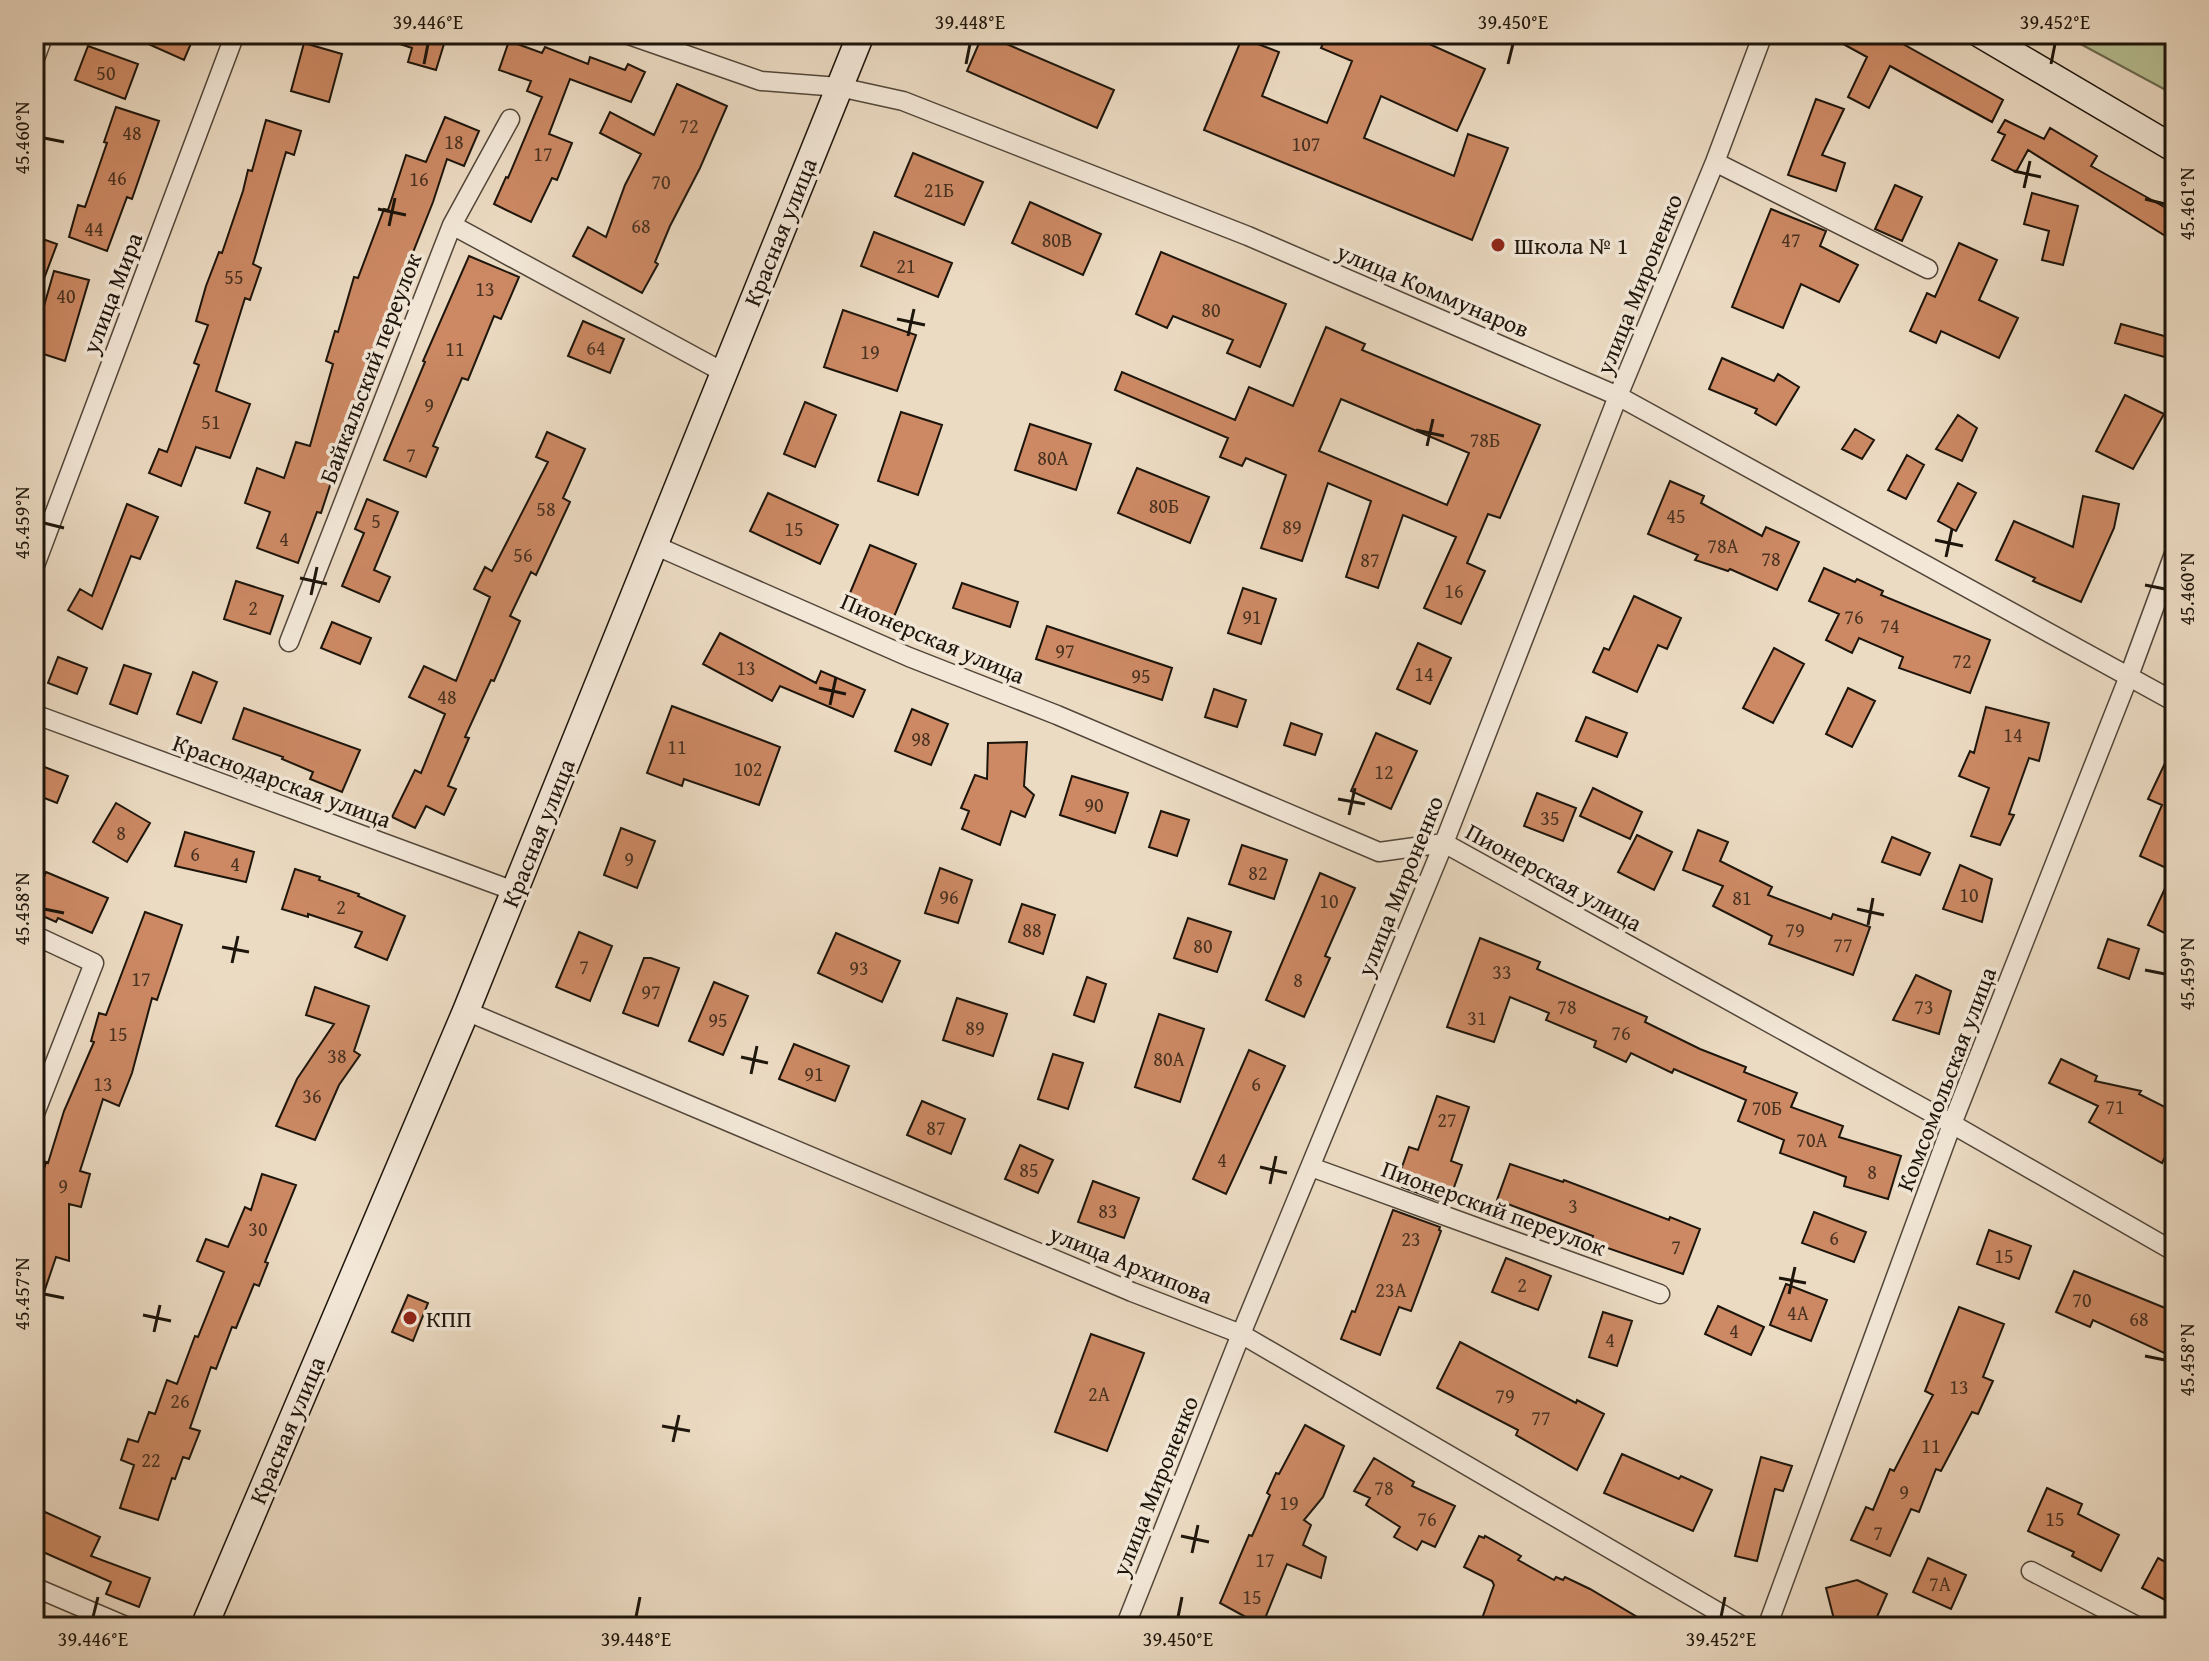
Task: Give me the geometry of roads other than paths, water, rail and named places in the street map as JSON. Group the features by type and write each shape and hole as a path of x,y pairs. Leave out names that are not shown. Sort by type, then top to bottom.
{"main road":[{"name":"Красная улица","path":"204,1627 466,1011 861,34"},
{"path":"1980,34 2175,149"}],"street":[{"path":"34,61 44,34"},
{"name":"улица Мира","path":"34,568 235,34"},
{"name":"улица Коммунаров","path":"626,34 761,81 839,87 903,101 1248,236 1618,396 2175,702"},
{"name":"улица Мироненко","path":"1125,1627 1241,1334 1444,843 1763,34"},
{"name":"Байкальский переулок","path":"289,642 452,225 510,119"},
{"path":"1715,162 1928,269"},
{"path":"452,225 723,372"},
{"name":"Пионерская улица","path":"654,545 909,657 1057,715 1379,852 1444,843 1952,1124 2175,1252"},
{"name":"Комсомольская улица","path":"1767,1627 1952,1124 2129,676 2175,551"},
{"name":"Краснодарская улица","path":"34,714 514,891"},
{"path":"34,935 94,963 34,1116"},
{"name":"улица Архипова","path":"466,1011 1132,1292 1241,1334 1744,1627"},
{"name":"Пионерский переулок","path":"1311,1167 1660,1294"},
{"path":"2031,1571 2139,1627"},
{"path":"34,1587 128,1627"}],"place":[{"name":"Школа № 1","path":"1498,245"},
{"name":"КПП","path":"410,1318"}]}
